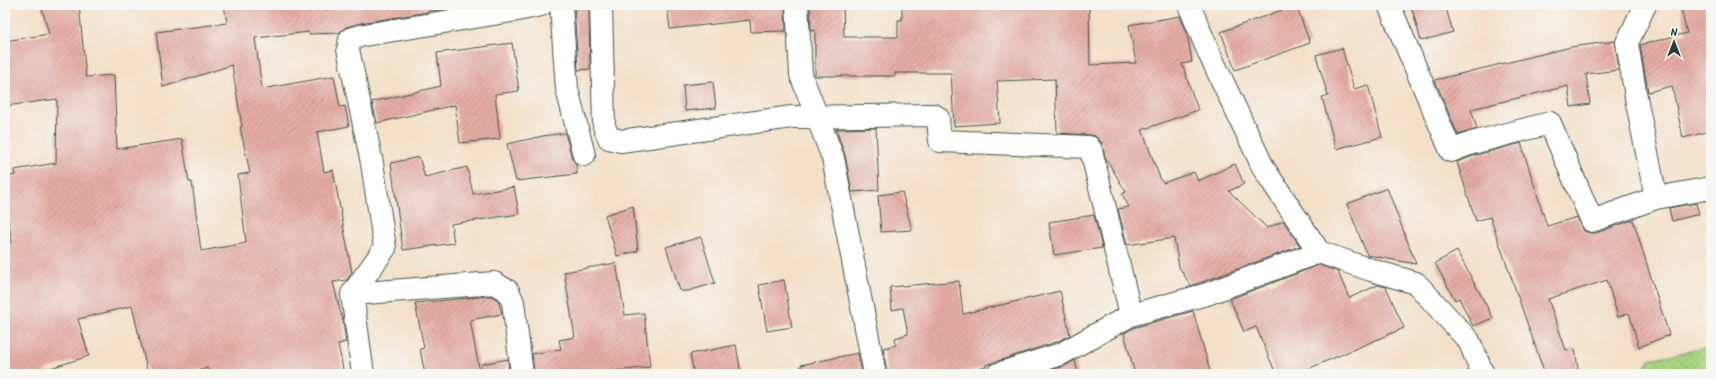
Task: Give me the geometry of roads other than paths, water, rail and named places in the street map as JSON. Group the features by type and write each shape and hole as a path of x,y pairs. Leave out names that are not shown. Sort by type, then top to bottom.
{"street":[{"path":"363,374 352,294 385,248 372,163 348,49 350,39 364,35 541,5"},
{"path":"560,5 567,89 584,155"},
{"path":"601,5 604,126 608,138 621,140 792,117 934,115 938,118 940,141 1089,147 1092,150 1131,316"},
{"path":"797,5 800,75 833,158 875,374"},
{"path":"1189,5 1208,53 1264,169 1319,252 1371,270 1416,283 1469,341 1483,374"},
{"path":"1389,5 1451,151 1472,143 1550,123 1592,221 1656,198 1711,188"},
{"path":"1645,5 1627,43 1637,103 1656,198"},
{"path":"998,374 1061,354 1131,316 1207,294 1319,252"},
{"path":"352,294 494,283 508,291 513,302 522,374"}]}
